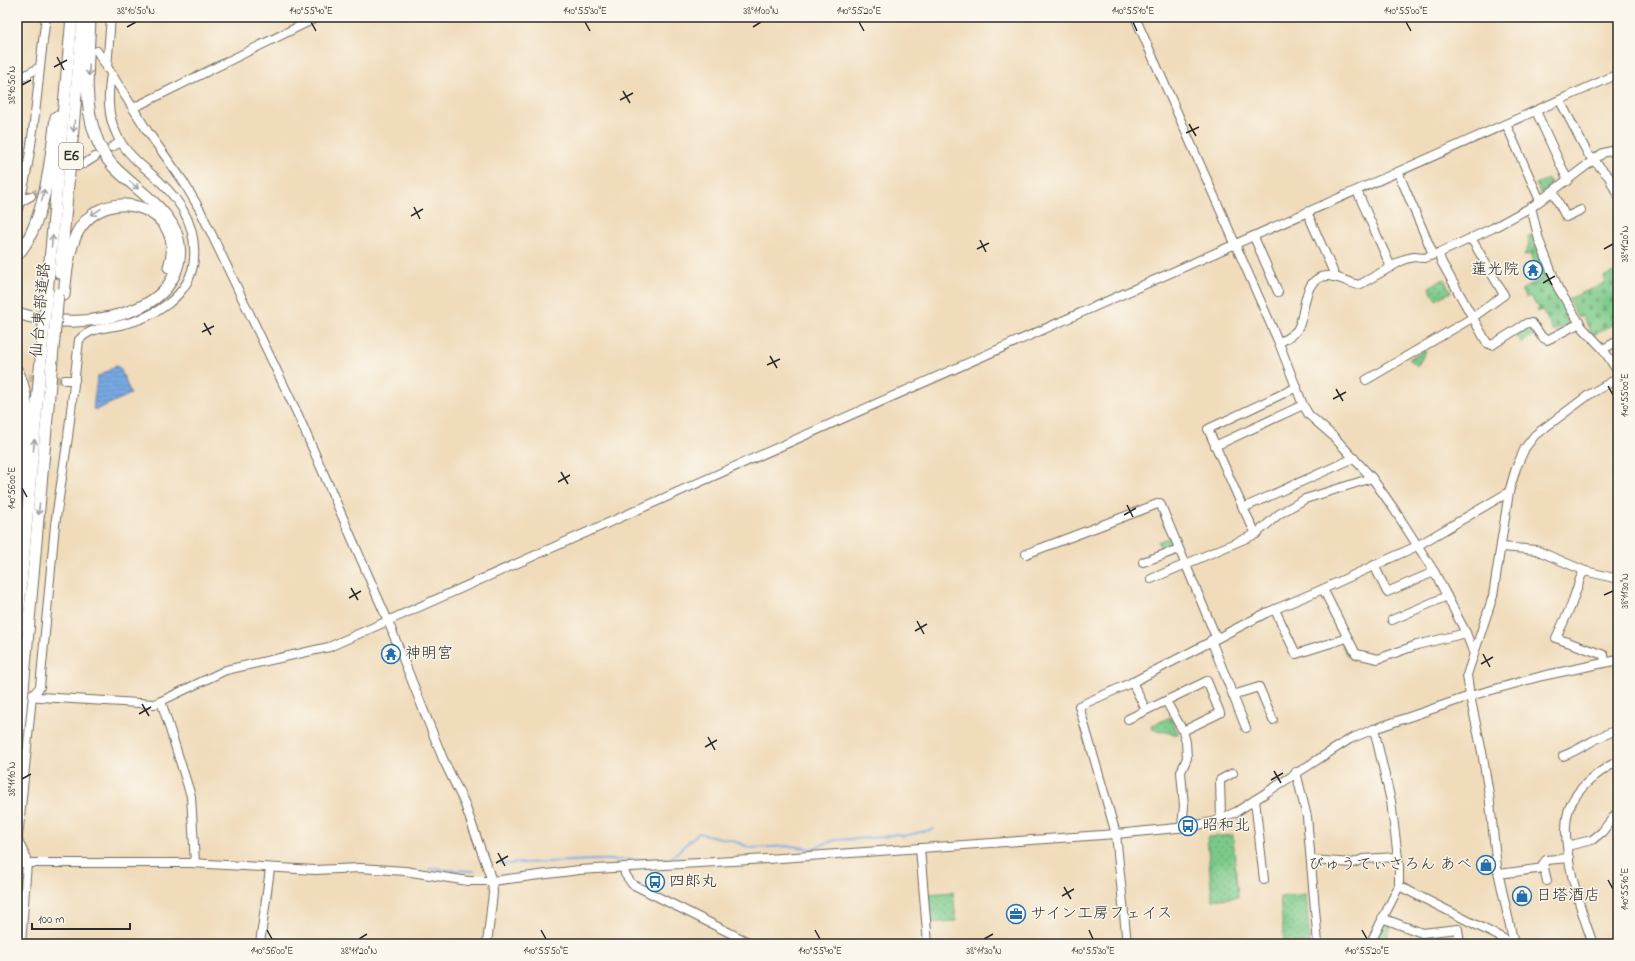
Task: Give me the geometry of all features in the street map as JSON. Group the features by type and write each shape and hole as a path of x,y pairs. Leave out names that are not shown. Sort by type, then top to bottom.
{"highway":[{"path":"17,255 34,230 44,193 55,122 68,17"},
{"name":"仙台東部道路","path":"17,749 20,692 57,338 56,294 72,17"},
{"name":"仙台東部道路","path":"17,630 43,336 56,294 83,17"},
{"path":"17,313 38,318 67,321 98,319 116,315 138,308 155,298 168,286 176,269 179,244 173,226 154,202 112,165 95,135 91,121 87,91 90,17"},
{"path":"17,306 51,313 90,313 128,305 146,296 162,282 170,265 172,256 170,238 162,223 144,208 127,204 109,206 92,215 80,228 56,294"},
{"path":"17,370 22,385 26,413 20,596"}],"street":[{"path":"17,213 35,116 46,17"},
{"path":"21,944 27,863 18,838 32,696 40,687 55,525 79,340 83,335 96,329 135,321 147,317 166,306 174,299 186,282 194,261 194,236 190,222 178,200 139,164 121,142 116,133 109,105 111,17"},
{"path":"133,108 318,17"},
{"path":"1134,17 1279,342 1303,405 1309,415 1333,436 1372,478 1394,509 1434,572 1466,632 1474,654"},
{"path":"97,50 133,108 183,181 200,210 298,415 388,620 443,759 464,802 492,880 493,893 487,944"},
{"path":"17,80 40,66"},
{"path":"20,692 32,696 155,704 226,670 329,647 1618,74"},
{"path":"1560,101 1588,154 1609,177 1618,196"},
{"path":"1536,111 1568,181"},
{"path":"1506,124 1541,200"},
{"path":"112,147 121,142"},
{"path":"1279,342 1297,330 1308,292 1321,278 1333,277 1359,285 1405,259 1414,257 1424,258 1436,254 1531,207 1568,181 1603,153 1618,150"},
{"path":"84,164 95,157"},
{"path":"1398,172 1436,254 1441,260 1487,343 1492,346 1527,323 1532,323 1542,337 1547,340 1580,323"},
{"path":"1357,190 1391,267"},
{"path":"1552,192 1566,217 1581,210"},
{"path":"20,202 31,196"},
{"path":"1531,207 1539,240 1551,274 1580,323 1604,349 1618,372"},
{"path":"1307,212 1333,271 1333,277"},
{"path":"1254,237 1278,292"},
{"path":"1366,380 1472,318 1504,295 1471,238"},
{"path":"1604,349 1618,341"},
{"path":"1514,944 1499,874 1482,752 1470,696 1468,675 1474,654 1484,630 1493,596 1502,548 1509,492 1516,468 1525,448 1535,435 1590,394 1618,378"},
{"path":"65,380 75,380"},
{"path":"1256,534 1208,429 1297,387"},
{"path":"1215,446 1303,405"},
{"path":"1243,508 1354,458"},
{"path":"1151,579 1256,534 1279,514 1305,499 1372,478"},
{"path":"1127,944 1116,834 1079,706 1132,682 1214,639 1274,610 1417,546 1509,492"},
{"path":"1026,554 1160,503 1186,565 1246,728"},
{"path":"46,525 55,525"},
{"path":"1502,548 1536,550 1585,571 1618,580"},
{"path":"1143,562 1179,549"},
{"path":"1374,565 1386,592 1434,572"},
{"path":"1585,571 1581,576 1571,606 1556,638 1604,655 1605,662"},
{"path":"1323,589 1356,654 1378,659 1417,645 1466,632"},
{"path":"1392,620 1447,596"},
{"path":"1274,610 1296,654 1347,638"},
{"path":"17,863 195,864 270,869 315,870 360,868 405,872 468,882 579,870 920,848 1116,834 1182,827 1221,819 1255,800 1296,772 1350,739 1374,729 1470,696 1542,676 1618,660"},
{"path":"1128,719 1207,681 1220,713 1183,731"},
{"path":"1132,682 1146,710"},
{"path":"1233,695 1259,687 1273,720"},
{"path":"161,701 192,796 195,864"},
{"path":"1166,701 1183,731 1186,742 1186,758 1181,772 1184,806 1182,827"},
{"path":"1370,944 1399,886 1390,801 1374,729"},
{"path":"1563,756 1578,750 1606,733 1618,730"},
{"path":"1593,944 1573,886 1567,846 1566,817 1571,803 1582,787 1618,761"},
{"path":"1296,772 1307,817 1318,944"},
{"path":"1221,819 1220,780 1233,773"},
{"path":"1255,800 1264,880"},
{"path":"1567,846 1592,840 1602,832 1618,811"},
{"path":"920,848 928,944"},
{"path":"1310,860 1353,863 1363,859 1397,857"},
{"path":"1547,882 1543,864 1546,860 1569,858"},
{"path":"624,867 625,874 632,884 752,944"},
{"path":"1499,874 1544,868"},
{"path":"260,944 270,869"},
{"path":"1399,886 1514,944"},
{"path":"1382,918 1422,933 1458,929 1460,944"}],"green space":[{"path":"1548,179 1552,185 1541,194 1536,184"},
{"path":"1532,236 1555,292 1573,322 1554,332 1542,310 1537,312 1536,310 1539,308 1530,296 1526,298 1521,290 1543,278 1530,254 1524,256 1529,245 1528,237"},
{"path":"1618,270 1618,321 1593,336 1582,315 1578,317 1568,299 1605,283 1603,277"},
{"path":"1444,279 1451,292 1436,300 1429,287"},
{"path":"1531,326 1536,333 1522,343 1515,335 1526,327"},
{"path":"1424,350 1426,351 1417,366 1409,359"},
{"path":"1170,537 1174,548 1162,553 1158,542"},
{"path":"1346,641 1352,654 1347,656 1341,643"},
{"path":"1170,717 1179,735 1152,729 1151,726"},
{"path":"1233,835 1238,897 1212,900 1207,837"},
{"path":"953,892 956,921 930,923 928,894"},
{"path":"1306,894 1310,944 1284,944 1280,897"},
{"path":"1384,921 1391,926 1386,941 1378,933"}],"water":[{"path":"116,366 120,368 131,394 96,410 93,409 97,377"}],"waterway":[{"path":"500,864 593,860 670,859 698,833 734,841 751,848 792,846 811,849 835,840 884,837 895,834 904,836 934,829"},
{"path":"429,869 474,871"}],"tunnel":[{"path":"65,175 84,164"},
{"path":"31,196 49,185"},
{"path":"17,377 65,380"},
{"path":"17,523 46,525"}],"place":[{"name":"蓮光院","path":"1533,270"},
{"name":"神明宮","path":"391,654"},
{"name":"昭和北","path":"1188,826"},
{"name":"びゅうてぃさろん あべ","path":"1486,865"},
{"name":"四郎丸","path":"655,882"},
{"name":"日塔酒店","path":"1522,896"},
{"name":"サイン工房フェイス","path":"1016,914"}]}
